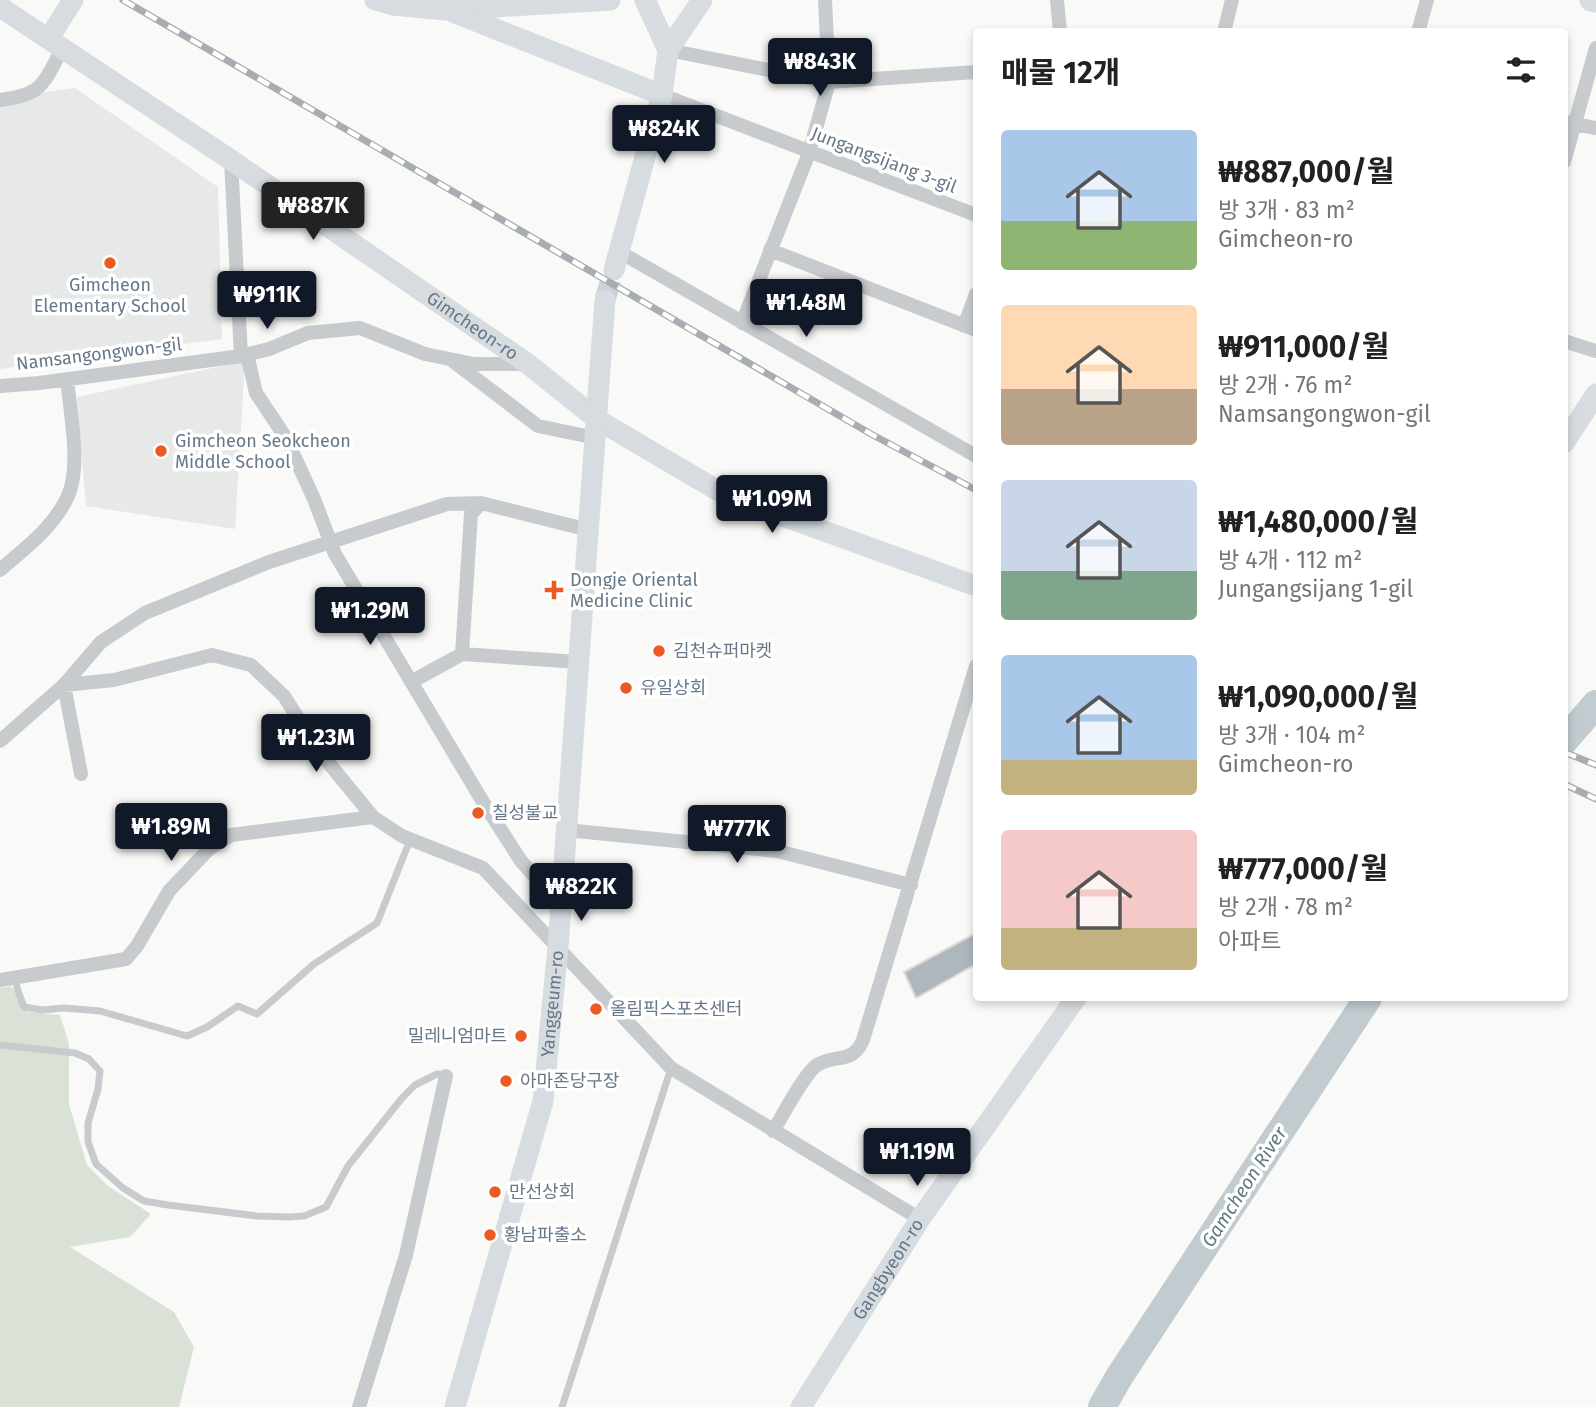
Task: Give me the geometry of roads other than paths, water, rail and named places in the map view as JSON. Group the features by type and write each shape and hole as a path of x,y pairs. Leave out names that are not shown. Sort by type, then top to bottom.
{"street":[{"path":"0,100 35,92 43,83 73,0"},
{"path":"375,0 393,5 446,9 610,0"},
{"path":"645,0 668,50"},
{"path":"702,0 668,50 662,95 616,260 742,323 973,454"},
{"path":"742,323 809,153 830,82 825,0"},
{"path":"1057,0 1060,28"},
{"path":"1225,28 1231,0"},
{"path":"1420,28 1427,0"},
{"name":"Gimcheon-ro","path":"0,7 231,160 528,364 597,429 727,496 973,585"},
{"path":"446,9 662,95"},
{"path":"1596,48 1570,123 1596,128"},
{"path":"668,50 830,82 973,72"},
{"name":"Jungangsijang 3-gil","path":"662,95 973,214"},
{"path":"231,160 244,355 256,393 286,438 335,554 411,681 521,861 561,900"},
{"path":"770,250 970,328"},
{"name":"Yanggeum-ro","path":"455,1407 543,1101 558,947 605,300"},
{"name":"Namsangongwon-gil","path":"0,386 244,355 269,349 308,332 360,328 425,354 474,364 528,364"},
{"path":"1568,342 1596,351"},
{"path":"450,359 538,426 597,429"},
{"path":"0,570 48,527 68,497 75,453 66,379"},
{"path":"1568,437 1596,394"},
{"path":"462,654 471,514 481,503"},
{"path":"0,741 64,685 101,642 145,613 269,562 447,504 481,503 589,530"},
{"path":"411,681 462,654 579,662"},
{"path":"64,685 114,680 212,655 251,666 284,696 318,750 373,817 411,839 483,868 671,1069 920,1219"},
{"path":"773,1130 815,1066 849,1057 859,1050 973,676"},
{"path":"64,685 81,774"},
{"path":"0,980 126,959 137,946 169,891 210,848 232,835 373,817"},
{"path":"566,830 777,851 911,885"},
{"name":"Gangbyeon-ro","path":"801,1407 920,1219 1074,1001"},
{"path":"359,1407 406,1255 446,1076"}],"lane":[{"path":"16,978 24,1007 100,1011 187,1036 207,1027 238,1006 257,1014 314,964 377,923 411,839"},
{"path":"0,1045 75,1053 89,1059 100,1071 88,1123 88,1142 96,1164 123,1188 144,1201 257,1216 304,1216 326,1207 348,1166 402,1098 415,1085 437,1074 446,1076"},
{"path":"562,1407 671,1069"}],"waterway":[{"name":"Gamcheon River","path":"1568,736 1596,704"},
{"name":"Gamcheon River","path":"1102,1407 1119,1377 1366,1001"}],"tunnel":[{"path":"605,300 614,270"}],"railway":[{"path":"123,0 871,434 973,488"},
{"path":"1568,754 1596,765"},
{"path":"1568,786 1596,799"}],"place":[{"name":"Gimcheon Elementary School","path":"110,263"},
{"name":"Gimcheon Seokcheon Middle School","path":"161,451"},
{"name":"Dongje Oriental Medicine Clinic","path":"554,590"},
{"name":"김천슈퍼마켓","path":"659,651"},
{"name":"유일상회","path":"626,688"},
{"name":"칠성불교","path":"478,813"},
{"name":"올림픽스포츠센터","path":"596,1009"},
{"name":"밀레니엄마트","path":"521,1036"},
{"name":"아마존당구장","path":"506,1081"},
{"name":"만선상회","path":"495,1192"},
{"name":"황남파출소","path":"490,1235"}]}
